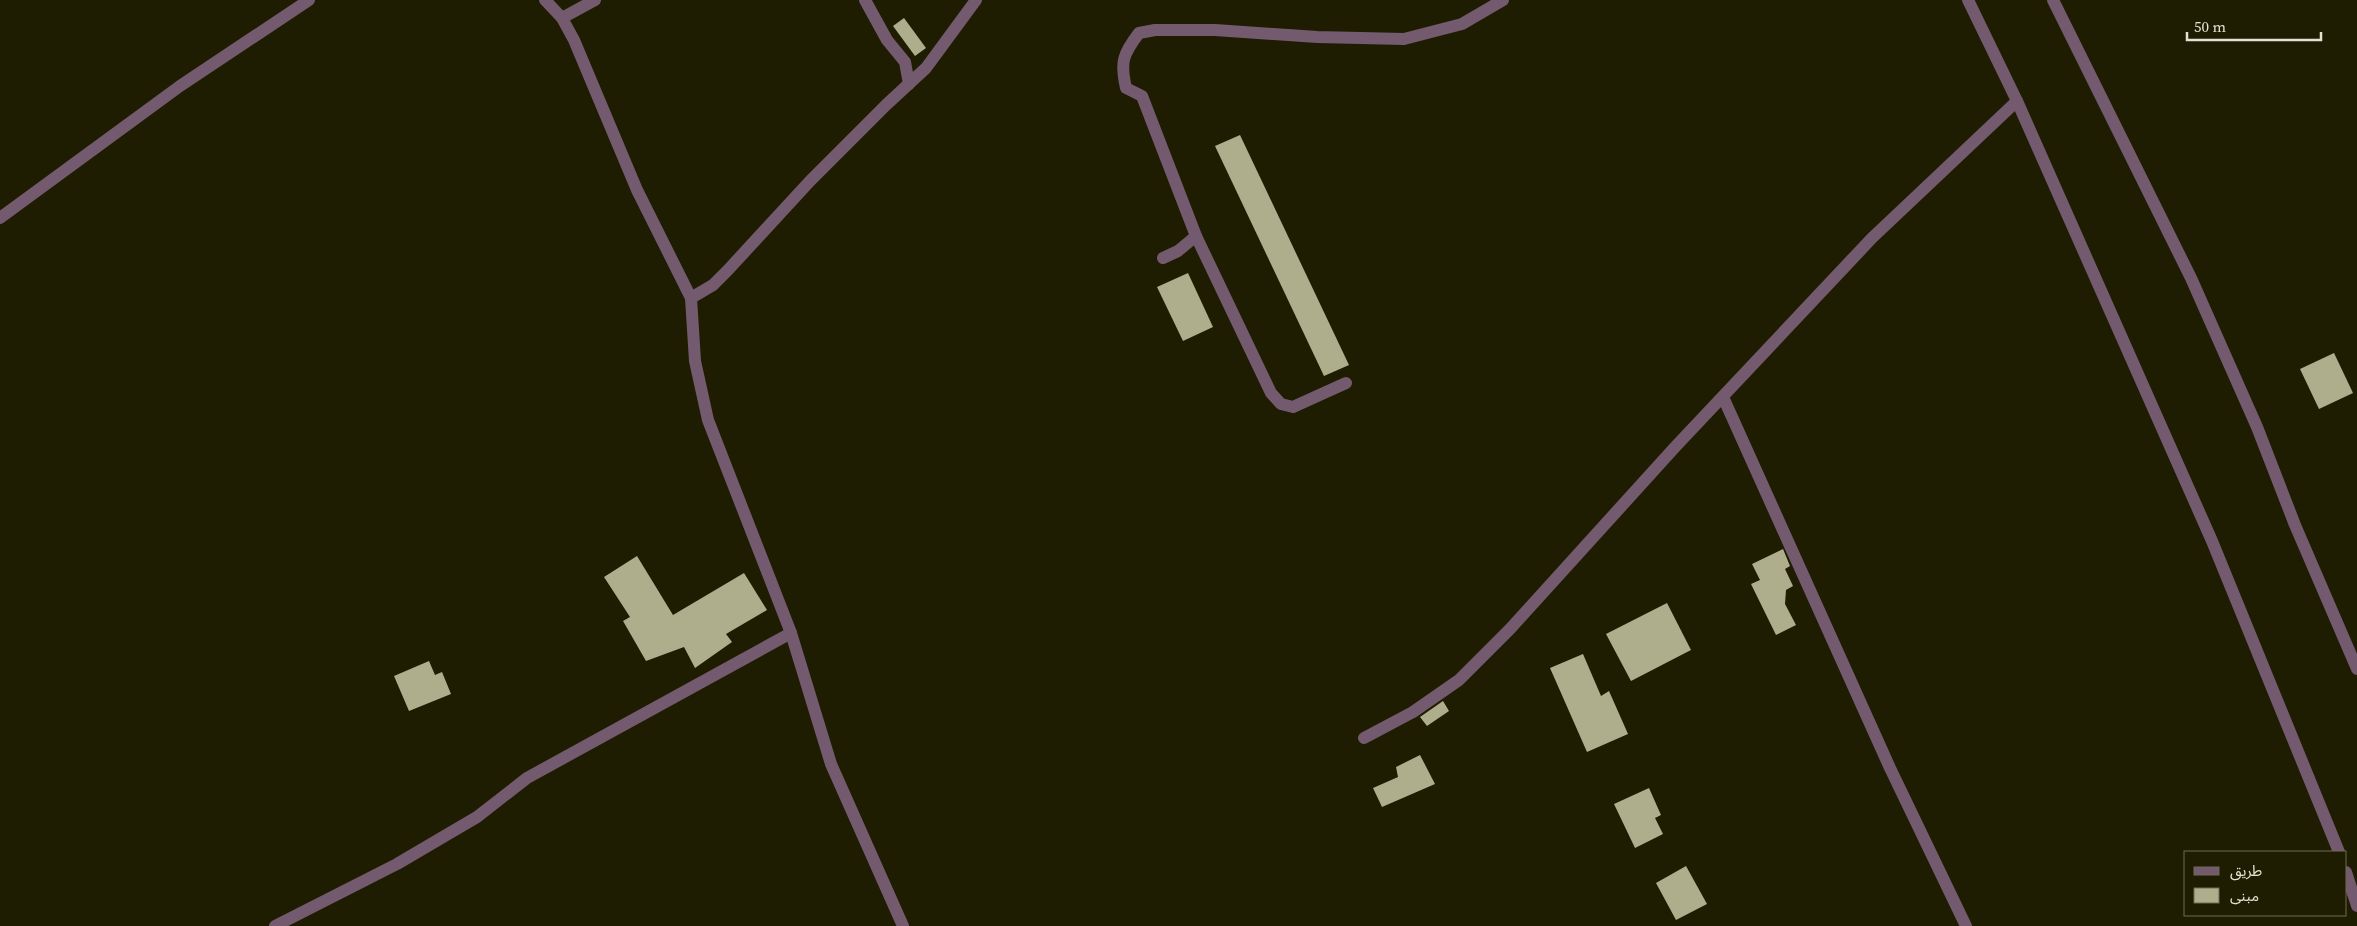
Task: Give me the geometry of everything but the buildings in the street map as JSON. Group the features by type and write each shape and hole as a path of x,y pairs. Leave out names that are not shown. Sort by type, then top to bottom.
{"street":[{"path":"0,218 180,86 309,0"},
{"path":"545,0 562,18 589,74 608,124 637,190 691,298 695,361 708,420 791,633 832,764 903,926"},
{"path":"562,18 595,0"},
{"path":"865,0 887,40 905,62 908,84"},
{"path":"691,298 712,285 728,270 810,181 926,68 976,0"},
{"path":"1346,383 1293,407 1281,404 1271,394 1196,236 1142,96 1126,88 1122,70 1123,58 1139,33 1155,30 1215,30 1317,37 1404,39 1462,24 1503,0"},
{"path":"1968,0 2017,102 2208,532 2339,851"},
{"path":"2057,2 2190,278 2257,427 2295,525 2357,669"},
{"path":"1364,738 1413,712 1459,680 1510,629 1872,238 2017,102"},
{"path":"1163,258 1178,251 1196,236"},
{"path":"1723,398 1890,768 1966,926"},
{"path":"275,926 397,864 477,817 527,778 791,633"},
{"path":"2347,875 2357,906"}]}
